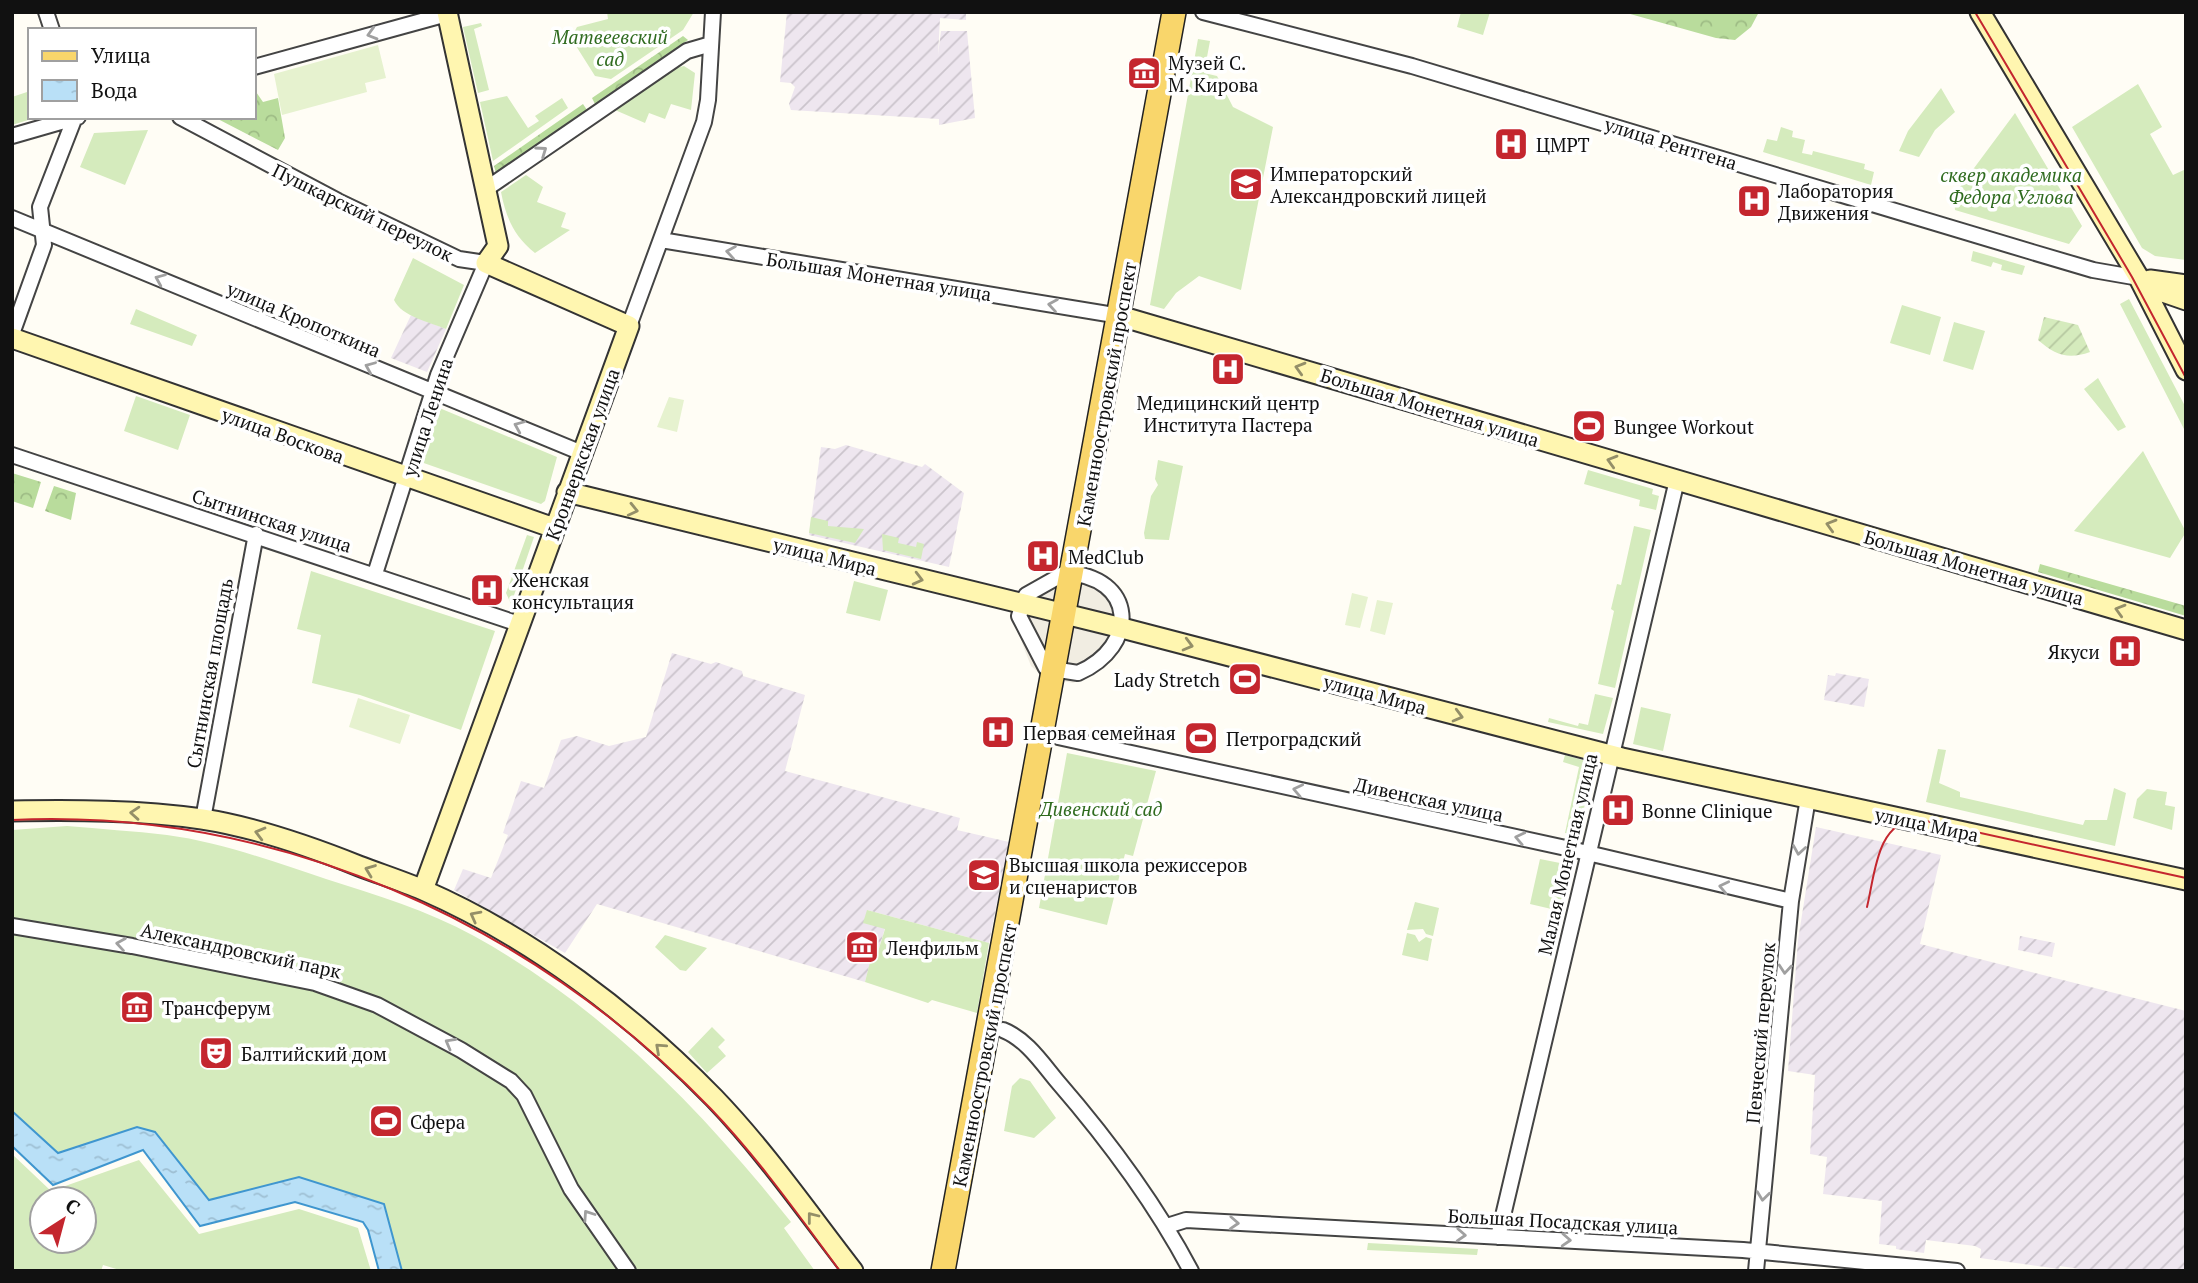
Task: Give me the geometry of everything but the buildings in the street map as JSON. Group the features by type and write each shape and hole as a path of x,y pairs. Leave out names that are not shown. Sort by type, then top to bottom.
{"main road":[{"name":"Каменноостровский проспект","path":"1127,317 1174,12"},
{"name":"Каменноостровский проспект","path":"943,1271 1062,672 1127,317 1189,12"},
{"name":"Каменноостровский проспект","path":"959,1271 1058,737 1062,672"}],"street":[{"name":"Кронверкская улица","path":"423,890 706,116 713,12"},
{"name":"улица Рентгена","path":"1203,12 1403,63 2093,270 2186,285"},
{"path":"1980,12 2138,278 2186,370"},
{"path":"256,66 442,14"},
{"name":"улица Ленина","path":"442,14 498,246 486,263"},
{"name":"улица Ленина","path":"375,574 434,390 486,263 490,247 442,14"},
{"path":"486,189 687,51 701,44 711,44"},
{"path":"12,136 69,119"},
{"path":"12,336 44,245 40,206 75,119"},
{"name":"Пушкарский переулок","path":"184,119 315,189 459,259 486,263 629,326"},
{"name":"улица Кропоткина","path":"12,218 582,453"},
{"name":"Большая Монетная улица","path":"662,240 1127,317 2186,630"},
{"name":"улица Рентгена","path":"2138,278 2157,290 2186,300"},
{"name":"улица Воскова","path":"12,336 407,479 554,528"},
{"name":"Сытнинская улица","path":"12,455 256,534 519,624"},
{"name":"Малая Монетная улица","path":"1498,1237 1610,754 1677,480"},
{"name":"улица Мира","path":"567,492 1122,628 1610,754 2186,880"},
{"name":"Сытнинская площадь","path":"203,819 256,534"},
{"path":"1080,574 1105,584 1121,607 1122,628 1115,645 1087,670 1062,672 1041,662 1022,626 1021,604 1033,589 1056,575 1080,574"},
{"name":"Дивенская улица","path":"1058,737 1791,901"},
{"name":"Певческий переулок","path":"1756,1271 1791,901 1808,798"},
{"path":"12,811 132,812 203,819 306,846 423,890 523,944 640,1029 714,1099 853,1271"},
{"name":"Александровский парк","path":"12,926 144,948 316,983 377,1005 461,1050 511,1081 524,1095 571,1189 628,1271"},
{"path":"1003,1030 1026,1045 1137,1179 1191,1271"},
{"name":"Большая Посадская улица","path":"1167,1226 1186,1220 1758,1251 1957,1271"}],"shaded area":[{"path":"787,12 966,12 966,20 940,18 938,55 941,31 967,31 975,118 939,125 939,119 791,110 789,104 795,87 791,83 780,82"},
{"path":"411,315 446,329 427,372 391,358"},
{"path":"846,445 922,467 925,464 964,493 949,567 809,535 821,447 835,449"},
{"path":"1064,566 1096,572 1108,579 1130,617 1124,641 1114,654 1089,676 1073,683 1045,678 1031,666 1011,615 1017,592 1051,570"},
{"path":"672,653 711,664 716,662 742,671 743,676 805,695 785,771 960,818 957,830 1009,842 989,943 867,910 885,928 877,955 872,955 865,982 597,904 565,953 454,890 463,869 491,878 508,835 503,833 521,781 544,788 561,740 577,736 609,746 646,737"},
{"path":"1836,673 1869,679 1864,707 1824,700 1828,675 1835,676"},
{"path":"1816,827 1941,855 1920,944 2186,1011 2186,1271 2093,1271 2060,1266 2059,1269 1980,1258 1981,1249 1975,1246 1926,1240 1924,1253 1896,1249 1896,1246 1879,1244 1882,1201 1823,1194 1827,1157 1810,1154 1815,1075 1788,1071 1798,940"},
{"path":"2020,936 2055,943 2052,957 2018,950"}],"green space":[{"name":"Матвеевский сад","path":"607,12 694,12 683,30 611,79 595,76 571,38 577,27 608,19"},
{"path":"1461,12 1490,12 1483,35 1457,27"},
{"path":"1623,12 1759,12 1751,27 1735,40 1716,38"},
{"path":"481,23 482,26 474,29 489,90 478,93 463,27"},
{"path":"683,36 688,40 595,104 592,98"},
{"path":"1198,39 1210,41 1204,73 1217,76 1233,107 1273,127 1241,290 1199,276 1176,293 1164,309 1150,305"},
{"path":"378,45 386,78 365,83 367,92 282,115 274,74"},
{"path":"684,66 695,73 691,110 671,104 665,119 649,113 645,123 615,110 676,68"},
{"path":"2138,84 2162,127 2150,134 2173,175 2186,169 2186,260 2155,256 2142,248 2072,127"},
{"path":"1941,88 1955,112 1935,130 1919,157 1899,151 1908,131"},
{"path":"28,92 28,119 32,119 12,125 12,97"},
{"path":"256,92 263,102 278,98 285,138 278,150 218,119 256,119"},
{"path":"507,96 528,128 539,121 535,116 562,98 568,108 493,161 480,102"},
{"path":"583,104 587,110 496,173 494,166"},
{"name":"сквер академика Федора Углова","path":"2015,113 2082,226 2069,244 1955,210 1954,195"},
{"path":"1781,127 1793,131 1792,137 1805,140 1802,153 1812,155 1813,151 1865,164 1864,169 1874,172 1871,185 1763,152 1767,139 1777,141"},
{"path":"148,130 125,185 80,167 94,133"},
{"path":"526,175 543,187 537,202 566,213 561,227 570,230 535,253 512,226 501,192"},
{"path":"1973,251 2025,266 2022,275 2001,270 2002,265 1993,262 1991,267 1971,261"},
{"path":"413,258 464,285 446,329 410,315 394,300"},
{"path":"2129,299 2186,408 2185,431 2120,304"},
{"path":"1902,305 1941,317 1930,355 1890,343"},
{"path":"136,309 197,335 192,346 130,324"},
{"path":"2044,317 2078,325 2090,352 2068,356 2044,345 2038,340"},
{"path":"1954,322 1985,331 1973,370 1943,361"},
{"path":"2098,378 2126,427 2118,431 2084,389"},
{"path":"136,396 190,415 178,450 124,431"},
{"path":"669,397 684,400 677,432 657,427"},
{"path":"437,407 557,457 545,501 541,504 418,461"},
{"path":"2143,451 2186,532 2170,558 2074,531"},
{"path":"1158,460 1183,466 1169,540 1145,539 1144,533 1151,496 1158,485 1155,479"},
{"path":"1588,470 1653,489 1652,494 1659,496 1656,510 1639,506 1640,500 1584,484"},
{"path":"12,473 41,482 33,508 12,501"},
{"path":"54,486 76,493 71,520 45,511"},
{"path":"811,517 828,521 828,526 864,529 855,543 809,533"},
{"path":"1634,526 1651,530 1615,688 1598,684 1614,611 1611,609 1617,584 1621,585"},
{"path":"882,534 899,538 898,543 916,547 917,542 924,544 921,559 883,550"},
{"path":"527,535 534,537 511,604 506,593"},
{"path":"2040,564 2186,606 2186,616 2038,572"},
{"path":"311,571 495,631 461,730 360,695 312,683 321,635 297,629"},
{"path":"854,581 888,590 880,621 846,613"},
{"path":"1352,593 1368,597 1360,628 1345,625"},
{"path":"1377,600 1393,603 1385,635 1370,631"},
{"path":"1595,694 1613,698 1603,734 1548,722 1549,718 1578,726 1579,723 1588,725"},
{"path":"358,698 410,715 400,744 349,727"},
{"path":"1641,707 1671,714 1663,751 1633,744"},
{"path":"1938,749 1946,750 1939,783 1960,792 1960,797 2083,825 2085,820 2107,820 2114,788 2126,793 2115,846 1926,802"},
{"name":"Дивенский сад","path":"1067,753 1156,771 1133,856 1125,854 1107,925 1039,908"},
{"path":"1565,755 1586,761 1593,769 1579,830 1575,834 1565,833 1579,767 1563,762"},
{"path":"2147,789 2167,792 2165,805 2175,807 2172,830 2133,818 2137,799"},
{"path":"67,826 167,835 227,848 401,904 474,936 564,994 606,1027 685,1100 791,1222 784,1228 815,1271 402,1271 384,1204 299,1177 209,1200 156,1132 137,1127 58,1153 12,1111 12,830"},
{"path":"1540,859 1570,865 1560,911 1530,904"},
{"path":"1415,902 1439,908 1433,936 1426,934 1423,929 1407,930"},
{"path":"867,910 989,943 977,1013 932,1000 928,1003 865,982 872,954 877,955 885,929 863,923"},
{"path":"1407,933 1415,935 1419,942 1426,937 1432,939 1428,961 1402,955"},
{"path":"665,935 707,948 686,971 680,970 655,947"},
{"path":"712,1027 725,1040 718,1047 726,1056 707,1073 688,1052"},
{"path":"1020,1078 1030,1081 1056,1118 1034,1138 1004,1131 1012,1086"},
{"path":"12,1154 45,1185 28,1185 28,1255 98,1255 98,1185 68,1185 139,1160 199,1234 299,1209 358,1228 371,1271 123,1271 103,1265 101,1271 12,1271"},
{"path":"1368,1243 1478,1249 1477,1255 1367,1250"}],"water":[{"path":"12,1111 58,1153 137,1127 155,1132 209,1200 299,1177 384,1204 402,1271 379,1271 368,1230 363,1222 295,1202 200,1226 143,1150 53,1185 12,1146"}],"tram line":[{"path":"1975,12 2132,277 2186,378"},
{"path":"1867,907 1885,840 1903,822 1917,819 2186,878"},
{"path":"12,820 110,821 207,834 301,857 392,890 480,932 562,983 640,1042 728,1128 762,1167 840,1271"}],"place":[{"name":"Музей С. М. Кирова","path":"1144,73"},
{"name":"ЦМРТ","path":"1511,144"},
{"name":"Императорский Александровский лицей","path":"1246,184"},
{"name":"Лаборатория Движения","path":"1754,201"},
{"name":"Медицинский центр Института Пастера","path":"1228,369"},
{"name":"Bungee Workout","path":"1589,426"},
{"name":"MedClub","path":"1043,556"},
{"name":"Женская консультация","path":"487,590"},
{"name":"Якуси","path":"2125,651"},
{"name":"Lady Stretch","path":"1245,679"},
{"name":"Первая семейная","path":"998,732"},
{"name":"Петроградский","path":"1201,738"},
{"name":"Bonne Clinique","path":"1618,810"},
{"name":"Высшая школа режиссеров и сценаристов","path":"984,875"},
{"name":"Ленфильм","path":"862,947"},
{"name":"Трансферум","path":"137,1007"},
{"name":"Балтийский дом","path":"216,1053"},
{"name":"Сфера","path":"386,1121"}]}
